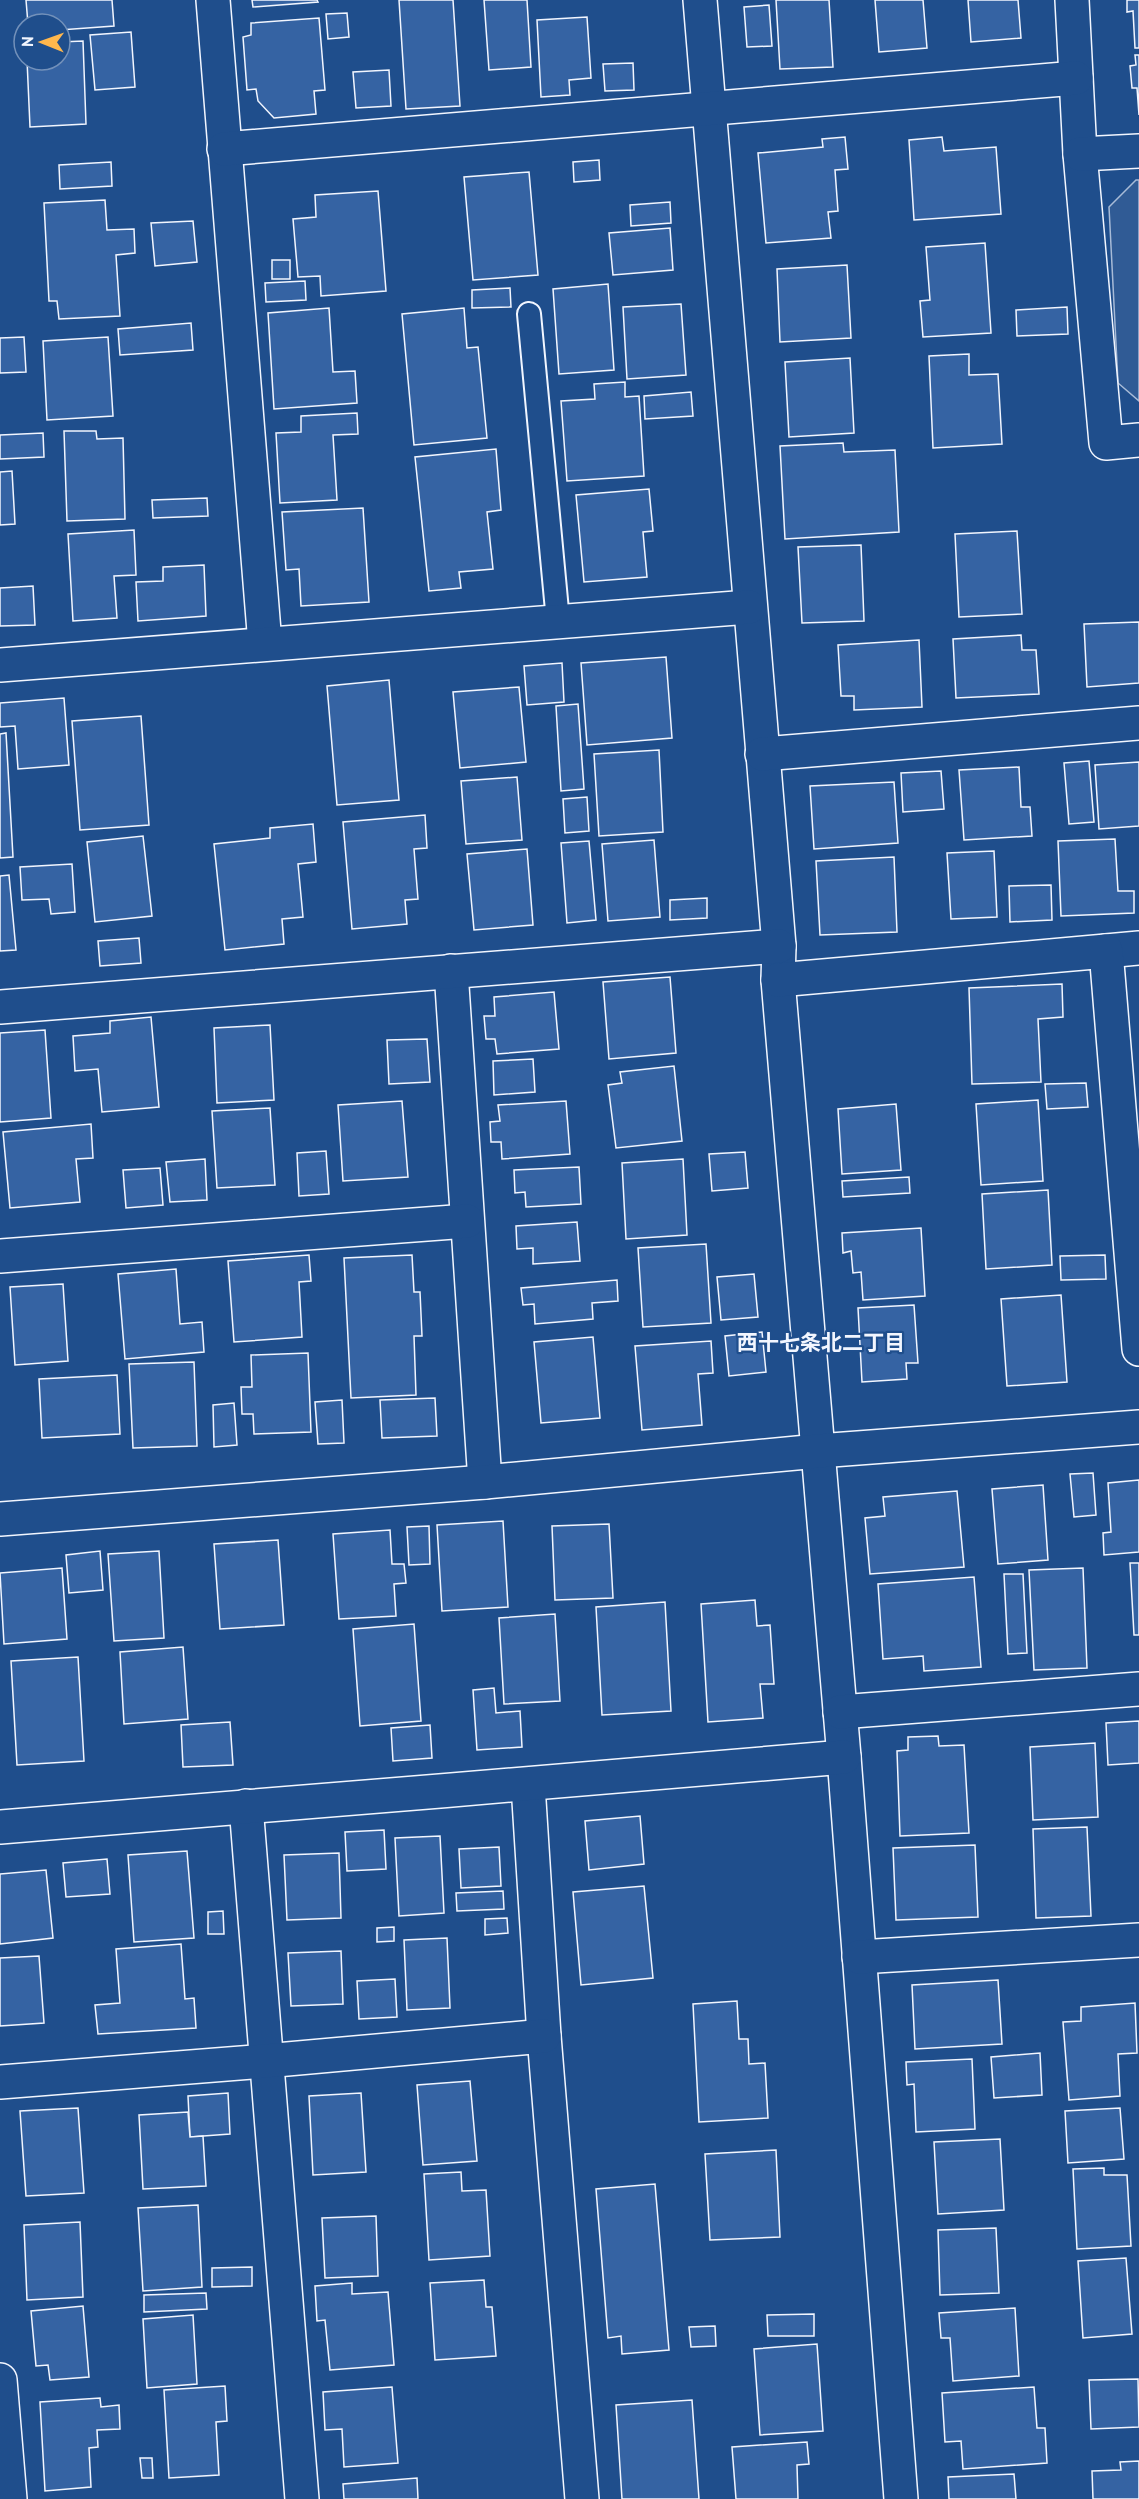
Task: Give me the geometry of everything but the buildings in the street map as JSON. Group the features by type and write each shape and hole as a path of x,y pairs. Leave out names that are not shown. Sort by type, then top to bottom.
{"street":[{"path":"213,0 265,644"},
{"path":"700,0 779,945 778,980 844,1757 901,2499"},
{"path":"1071,0 1080,154 1107,443 1139,440"},
{"path":"224,149 1076,78"},
{"path":"1080,154 1139,151"},
{"path":"0,664 749,607"},
{"path":"762,754 1139,723"},
{"path":"0,1007 779,945"},
{"path":"778,980 1139,948"},
{"path":"1106,951 1132,1179 1139,1349"},
{"path":"452,970 485,1482"},
{"path":"0,1256 467,1221"},
{"path":"0,1519 485,1482 818,1451 1139,1427"},
{"path":"840,1712 1139,1689"},
{"path":"0,1827 844,1757"},
{"path":"528,1785 544,2036 582,2499"},
{"path":"246,1806 302,2499"},
{"path":"859,1957 1139,1940"},
{"path":"0,2082 544,2036"},
{"path":"0,2380 10,2499"}],"lane":[{"path":"529,314 558,621"}],"shaded area":[{"path":"1136,180 1139,180 1139,401 1118,383 1109,207"}],"district":[{"name":"西十七条北二丁目","path":"821,1342"}]}
